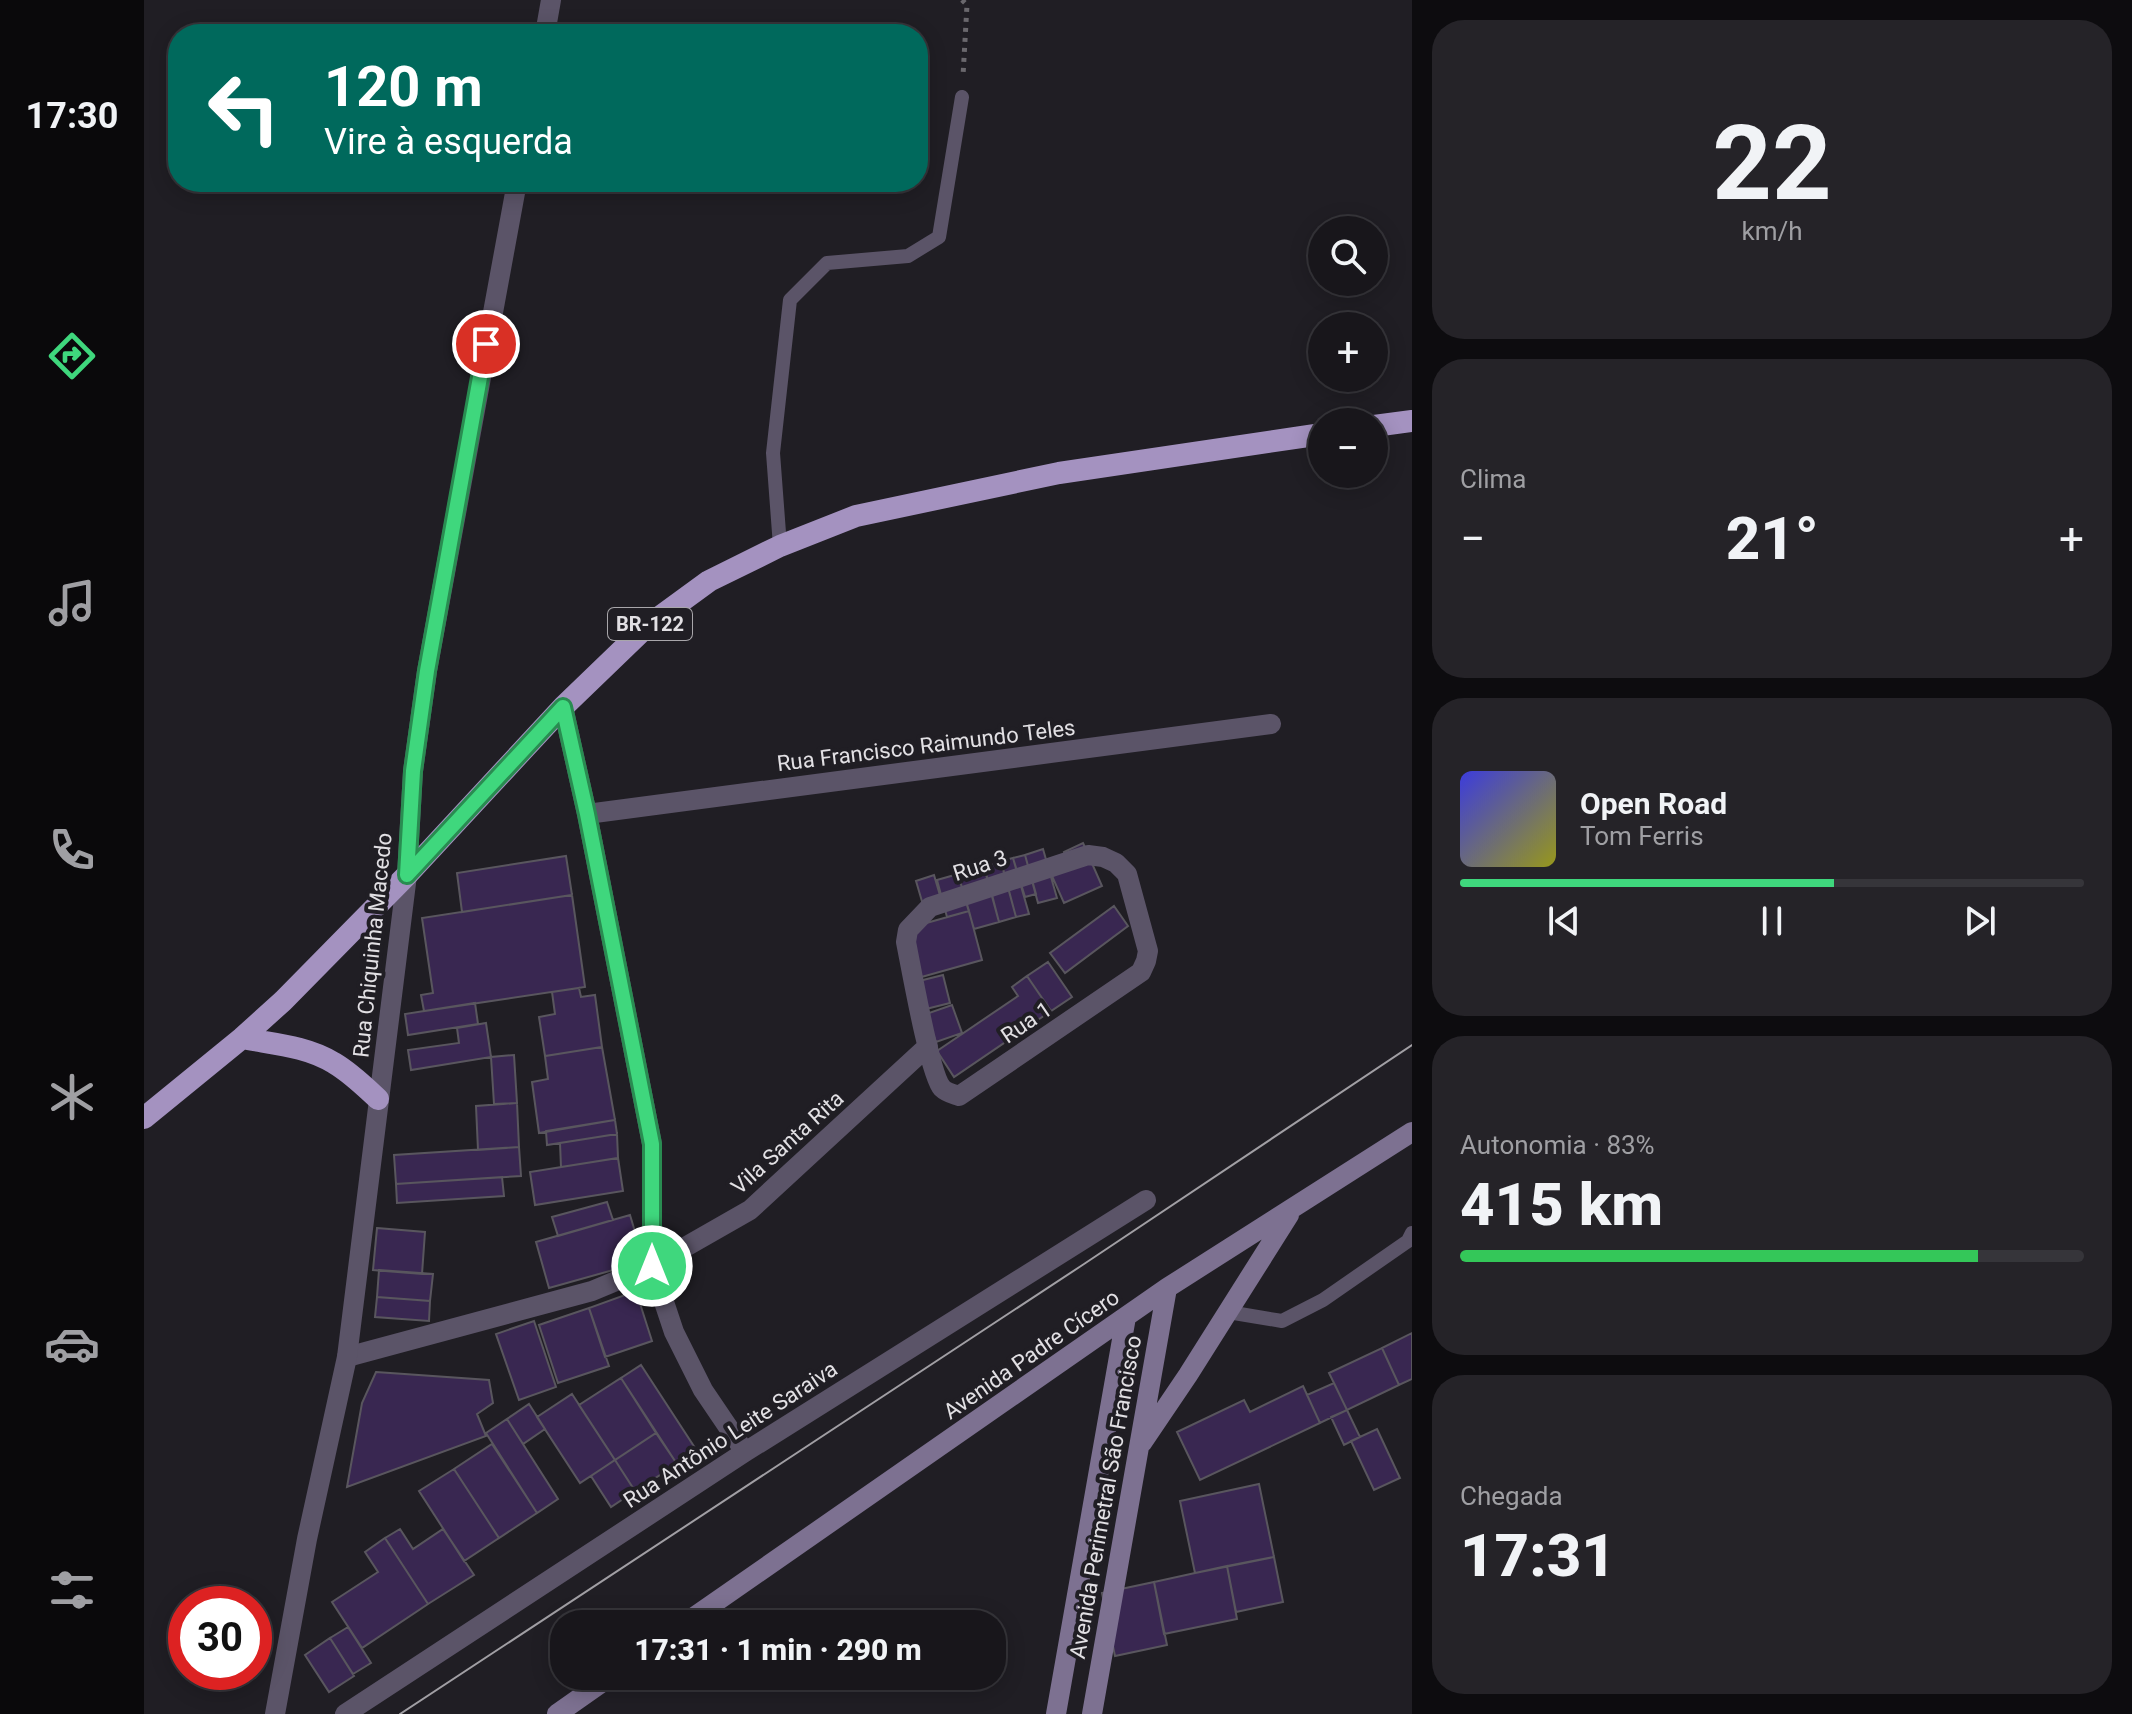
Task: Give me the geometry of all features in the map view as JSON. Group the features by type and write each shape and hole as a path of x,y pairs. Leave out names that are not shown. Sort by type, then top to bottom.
{"highway":[{"path":"1388,424 1412,421"},
{"name":"BR-122","path":"144,1118 283,1001 407,875 563,707 646,627 709,581 780,546 856,516 1059,473 1308,436"},
{"path":"242,1038 313,1053 334,1062 378,1099"}],"main road":[{"name":"Avenida Padre Cícero","path":"704,1610 1167,1288 1412,1132"},
{"path":"1137,1451 1293,1208"},
{"name":"Avenida Perimetral São Francisco","path":"1092,1714 1167,1288"},
{"name":"Avenida Perimetral São Francisco","path":"1056,1714 1126,1317"},
{"path":"557,1714 591,1690"}],"street":[{"path":"547,24 551,0"},
{"name":"Rua Chiquinha Macedo","path":"275,1714 307,1539 347,1357 407,875 413,771 427,671 515,192"},
{"path":"563,707 652,1144 652,1266 674,1332 703,1390 745,1452"},
{"name":"Rua Francisco Raimundo Teles","path":"587,814 1271,724"},
{"name":"Rua 3","path":"928,1046 906,942 908,930 930,907 1088,855 1103,857 1116,863 1127,874 1145,936"},
{"name":"Rua 1","path":"928,1046 940,1086 948,1093 959,1096 1141,972 1148,951 1145,936"},
{"name":"Vila Santa Rita","path":"347,1357 592,1291 652,1266 750,1210 928,1046"},
{"name":"Rua Antônio Leite Saraiva","path":"345,1714 745,1452 1146,1200"}],"lane":[{"path":"780,546 773,453 790,300 827,263 908,256 939,237 962,97"},
{"path":"1228,1312 1282,1321 1323,1300 1408,1241 1412,1233"}],"path":[{"path":"962,97 966,2"}],"building":[{"path":"1083,843 1102,886 1064,903 1052,876 1071,868 1064,852"},
{"path":"1043,849 1057,898 1038,903 1025,855"},
{"path":"1025,855 1036,894 1025,897 1013,858"},
{"path":"566,856 572,895 462,912 457,873"},
{"path":"1013,858 1029,914 1016,917 1001,861"},
{"path":"1001,862 1016,917 999,922 984,867"},
{"path":"984,867 990,887 964,895 958,874"},
{"path":"958,874 969,911 947,917 937,880"},
{"path":"934,875 944,909 926,915 916,881"},
{"path":"990,887 999,922 974,929 964,895"},
{"path":"572,895 585,987 424,1011 421,995 433,993 422,918"},
{"path":"1114,906 1128,926 1065,973 1050,953"},
{"path":"969,911 982,960 918,978 905,929"},
{"path":"1048,962 1072,997 1051,1011 1027,976"},
{"path":"943,975 950,1003 926,1009 919,981"},
{"path":"1027,976 1051,1011 954,1077 937,1051 1018,996 1012,987"},
{"path":"579,988 581,997 595,995 602,1047 545,1056 539,1017 555,1014 552,992"},
{"path":"475,1003 478,1024 408,1035 405,1014"},
{"path":"952,1005 962,1033 936,1042 926,1014"},
{"path":"486,1023 491,1057 411,1070 408,1050 459,1043 457,1028"},
{"path":"602,1047 615,1120 539,1133 532,1082 548,1079 545,1056"},
{"path":"514,1055 517,1103 494,1104 491,1057"},
{"path":"517,1103 519,1147 478,1150 476,1106"},
{"path":"615,1120 617,1134 547,1145 546,1131"},
{"path":"617,1134 618,1158 561,1167 560,1143"},
{"path":"519,1147 521,1176 396,1184 394,1155"},
{"path":"618,1158 623,1191 535,1205 530,1172"},
{"path":"502,1177 504,1196 397,1203 396,1184"},
{"path":"607,1202 613,1220 558,1236 552,1217"},
{"path":"630,1215 636,1235 623,1239 631,1265 549,1288 536,1242"},
{"path":"377,1228 425,1232 422,1274 373,1270"},
{"path":"379,1270 433,1274 430,1301 377,1297"},
{"path":"636,1291 652,1341 605,1357 589,1308"},
{"path":"377,1297 430,1301 429,1321 375,1317"},
{"path":"589,1308 609,1366 558,1383 539,1325"},
{"path":"534,1321 556,1387 519,1400 496,1334"},
{"path":"1412,1333 1412,1379 1399,1385 1382,1348"},
{"path":"1382,1348 1399,1385 1347,1410 1329,1373"},
{"path":"641,1365 697,1451 677,1464 621,1378"},
{"path":"376,1372 489,1380 493,1403 477,1414 486,1436 347,1487 362,1403"},
{"path":"621,1378 656,1433 615,1460 579,1405"},
{"path":"1334,1383 1347,1410 1320,1423 1307,1395"},
{"path":"1303,1386 1320,1423 1200,1480 1177,1432 1244,1400 1250,1412"},
{"path":"572,1394 615,1460 580,1483 537,1417"},
{"path":"529,1404 545,1429 523,1444 507,1419"},
{"path":"1347,1410 1360,1437 1344,1445 1331,1417"},
{"path":"507,1419 558,1499 537,1513 486,1433"},
{"path":"1377,1429 1400,1478 1374,1490 1351,1441"},
{"path":"656,1433 677,1464 635,1491 615,1460"},
{"path":"492,1444 537,1513 499,1538 454,1469"},
{"path":"615,1460 635,1491 611,1507 591,1476"},
{"path":"454,1469 499,1538 464,1561 419,1491"},
{"path":"1259,1484 1274,1557 1195,1573 1180,1501"},
{"path":"400,1529 413,1549 443,1529 474,1575 428,1604 385,1538"},
{"path":"385,1538 428,1604 362,1648 332,1602 378,1572 365,1552"},
{"path":"1274,1557 1283,1602 1236,1612 1227,1566"},
{"path":"1227,1566 1237,1619 1164,1634 1154,1582"},
{"path":"1154,1582 1167,1645 1115,1656 1102,1593"},
{"path":"348,1627 371,1663 353,1674 330,1638"},
{"path":"330,1638 354,1676 329,1692 305,1655"}],"tram line":[{"path":"400,1714 1412,1045"}],"route":[{"path":"486,344 427,671 413,771 407,875 563,707 652,1144 652,1266"}]}
